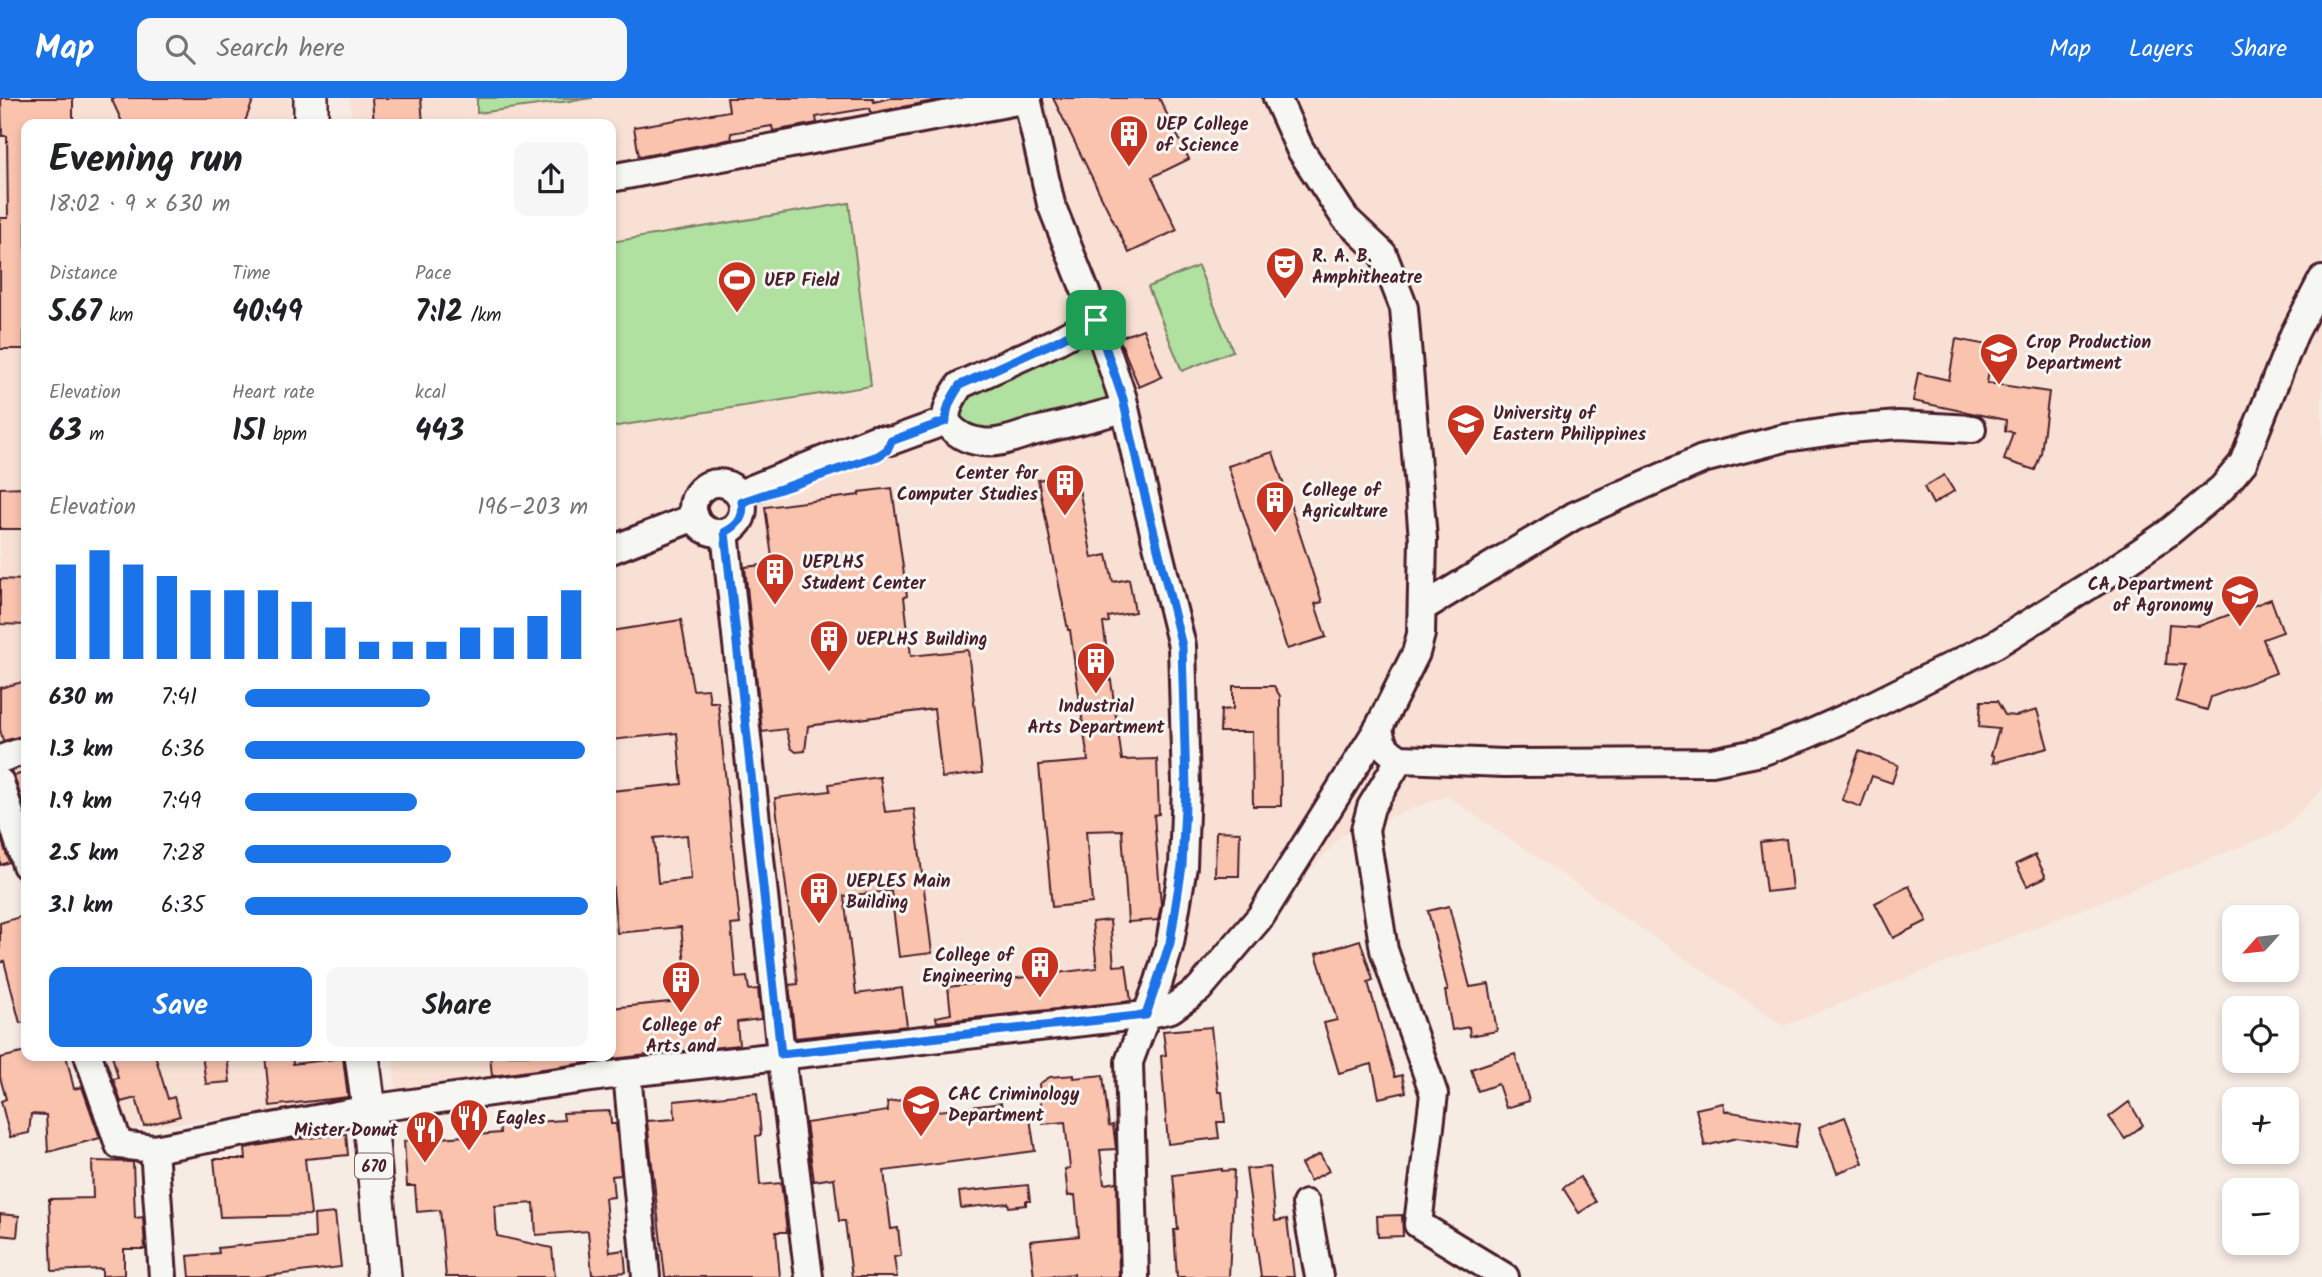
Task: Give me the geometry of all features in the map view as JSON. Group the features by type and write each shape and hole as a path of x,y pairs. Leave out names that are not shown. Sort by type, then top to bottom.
{"main road":[{"path":"311,98 311,119"},
{"name":"670","path":"363,1061 384,1277"}],"street":[{"path":"90,1061 119,1145 154,1149 369,1109 627,1073 1146,1015 1171,1009 1199,989 1261,916 1380,727 1416,653 1421,634 1423,539 1404,308 1383,254 1345,218 1300,149 1278,98"},
{"path":"616,177 1027,99 1051,204 1096,320 1125,408 1182,646 1186,786 1182,866 1170,943 1129,1062 1135,1277"},
{"path":"1380,727 1380,743 1400,759 1504,763 1712,762 1761,752 1864,709 1996,644 2168,533 2222,488 2243,463 2294,334 2322,280"},
{"path":"1096,320 1055,342 960,385 950,399 946,421 954,433 985,443 1086,420 1125,408"},
{"path":"741,498 878,456 887,450 891,441 946,421"},
{"path":"1422,608 1574,516 1703,459 1785,438 1849,429 1899,425 1972,429"},
{"path":"715,482 732,486 741,498 742,516 738,523 725,532 709,531 702,527 694,510 700,489 715,482"},
{"path":"616,530 694,510"},
{"path":"616,548 694,510"},
{"path":"725,532 781,1054 809,1277"},
{"path":"0,760 21,752"},
{"path":"1400,759 1371,807 1365,830 1384,950 1434,1094 1418,1224 1505,1277"},
{"path":"0,782 21,849"},
{"path":"627,1073 646,1277"},
{"path":"154,1149 163,1277"},
{"path":"1306,1204 1319,1277"}],"shaded area":[{"path":"0,98 293,98 294,119 21,119 21,828 0,758"},
{"name":"University of Eastern Philippines","path":"350,98 2322,98 2322,790 2281,831 1784,1026 1447,796 1341,836 1188,1011 396,1097 393,1061 616,1061 616,119 351,119"},
{"path":"98,1061 345,1061 349,1104 121,1130"}],"green space":[{"path":"477,98 593,98 477,113"},
{"name":"UEP Field","path":"849,203 871,386 616,426 616,241"},
{"path":"1198,266 1233,351 1182,371 1148,287"},
{"path":"1091,330 1111,393 1105,401 993,441 954,421 963,397"}],"building":[{"path":"1,98 73,98 73,119 21,119 21,349 0,349 0,218 8,218 7,136 2,136"},
{"path":"111,98 254,98 246,119 121,119"},
{"path":"372,98 421,98 423,119 374,119"},
{"path":"727,98 873,98 874,102 890,98 949,98 871,113 870,108 816,117 817,123 773,131 772,126 731,133 732,139 639,157 634,127 729,111"},
{"name":"UEP College of Science","path":"1053,98 1159,98 1189,159 1152,177 1177,230 1129,253"},
{"path":"1143,329 1162,377 1139,387 1119,338"},
{"path":"1956,339 1993,346 1987,383 2049,392 2041,453 2035,470 2004,460 2013,432 2005,431 2006,420 1913,401 1918,373 1949,380"},
{"name":"College of Agriculture","path":"1273,452 1322,602 1315,604 1326,637 1287,649 1228,466"},
{"path":"1076,472 1092,558 1107,555 1113,582 1129,579 1135,612 1108,617 1109,622 1103,623 1122,760 1157,759 1159,814 1154,815 1161,905 1158,920 1128,922 1122,830 1086,831 1092,903 1052,907 1039,765 1088,761 1070,630 1038,480"},
{"path":"1944,475 1954,491 1933,504 1924,487"},
{"path":"21,487 21,529 0,529 0,488"},
{"path":"892,488 907,596 904,597 911,656 968,650 982,773 942,778 934,709 808,726 805,751 796,752 791,748 786,729 762,732 745,567 773,564 765,507"},
{"path":"0,579 21,580 21,625 0,624"},
{"path":"2271,599 2283,632 2263,639 2276,673 2211,697 2207,710 2176,701 2185,665 2166,664 2169,624 2199,626"},
{"path":"681,620 693,690 708,689 710,702 718,702 740,924 731,925 736,978 747,977 749,990 758,989 761,1019 737,1022 739,1045 616,1058 616,1007 689,1000 681,927 617,933 616,922 616,791 682,784 677,733 616,739 616,630","holes":["687,835 691,879 658,883 654,838"]},
{"path":"21,682 21,736 3,741 0,729 0,688"},
{"path":"1233,686 1274,686 1280,696 1281,806 1253,806 1252,732 1220,732 1221,710 1233,709"},
{"path":"1981,701 1997,701 2005,715 2016,716 2037,710 2048,748 1993,763 1994,756 1991,755 1999,729 1979,727"},
{"path":"1859,751 1898,765 1892,783 1872,776 1861,807 1842,800"},
{"path":"21,774 21,798 14,776"},
{"name":"UEPLES Main Building","path":"880,777 885,812 914,809 932,953 899,957 891,891 844,896 856,994 902,988 907,1026 795,1038 789,985 798,984 775,798 830,791 829,784"},
{"path":"1216,831 1240,832 1239,876 1215,876"},
{"path":"0,835 9,862 0,865"},
{"path":"1786,839 1792,889 1766,892 1760,842"},
{"path":"2035,855 2046,877 2027,886 2016,864"},
{"path":"1909,886 1927,921 1893,938 1875,903"},
{"path":"1449,906 1470,987 1489,984 1497,1031 1470,1036 1469,1027 1452,1030 1445,991 1448,991 1428,911"},
{"path":"21,917 21,1023 4,961 0,963 0,923"},
{"name":"College of Engineering","path":"1110,920 1114,966 1126,965 1131,1001 937,1022 936,1017 951,1014 948,987 1097,968 1092,922"},
{"path":"1360,940 1373,980 1368,982 1395,1077 1402,1075 1406,1092 1379,1098 1372,1064 1339,1073 1324,1023 1337,1020 1316,954"},
{"path":"1211,1027 1218,1092 1222,1092 1225,1122 1217,1122 1219,1138 1168,1144 1161,1056 1166,1055 1163,1031"},
{"path":"21,1053 21,1061 67,1061 74,1089 82,1087 100,1138 48,1152 46,1115 31,1114 29,1133 10,1137 1,1101 6,1099 0,1077 0,1058"},
{"path":"1515,1054 1529,1101 1506,1108 1498,1084 1478,1091 1471,1069"},
{"path":"114,1061 157,1061 168,1099 174,1097 180,1116 144,1126 136,1098 121,1102 113,1079 118,1078"},
{"path":"203,1061 228,1061 230,1082 206,1084"},
{"path":"266,1061 293,1061 293,1064 343,1061 348,1097 270,1106"},
{"path":"491,1061 593,1061 593,1062 492,1076"},
{"path":"1074,1075 1074,1078 1103,1075 1109,1126 1113,1125 1116,1149 1100,1150 1104,1184 1117,1182 1119,1277 1074,1277 1074,1274 1034,1277 1030,1241 1079,1236 1075,1195 1068,1196 1065,1169 1070,1168 1065,1122 1043,1124 1039,1084 1050,1077"},
{"path":"757,1093 761,1135 756,1136 760,1185 781,1183 787,1232 776,1232 780,1277 665,1277 647,1121 675,1119 674,1101"},
{"name":"CAC Criminology Department","path":"936,1095 939,1111 1001,1103 1003,1116 1029,1112 1035,1151 884,1171 891,1229 898,1228 901,1256 894,1257 897,1277 852,1277 845,1221 839,1221 834,1178 814,1181 806,1123 888,1111 887,1102"},
{"path":"2129,1102 2143,1125 2125,1139 2109,1117"},
{"path":"1723,1103 1725,1111 1799,1124 1795,1148 1737,1138 1705,1146 1696,1109"},
{"path":"610,1111 611,1124 616,1124 621,1175 612,1176 614,1197 605,1198 610,1252 624,1250 626,1272 592,1275 588,1231 536,1235 534,1203 495,1206 497,1236 552,1248 555,1277 446,1277 440,1210 417,1212 415,1186 407,1186 404,1141 500,1133 499,1121 522,1119 522,1123 564,1120 563,1113"},
{"path":"1845,1117 1863,1163 1837,1173 1819,1127"},
{"path":"346,1134 348,1155 305,1159 311,1215 220,1217 214,1159 246,1159 245,1148"},
{"path":"1320,1154 1329,1171 1310,1181 1301,1164"},
{"path":"92,1161 133,1162 135,1218 143,1217 145,1249 124,1249 124,1275 102,1276 102,1269 52,1271 49,1199 93,1198"},
{"path":"1270,1167 1275,1221 1287,1219 1294,1277 1261,1277 1246,1169"},
{"path":"1234,1170 1229,1277 1177,1277 1174,1230 1178,1230 1173,1175"},
{"path":"1580,1177 1596,1202 1579,1213 1563,1188"},
{"path":"1028,1185 1030,1201 1026,1201 1026,1205 1009,1207 1008,1203 961,1208 959,1192"},
{"path":"335,1213 341,1267 259,1277 190,1277 188,1256 219,1253 218,1248 315,1238 314,1215"},
{"path":"0,1214 19,1216 17,1237 0,1235"},
{"path":"1402,1215 1403,1236 1378,1237 1377,1216"}],"place":[{"name":"UEP College of Science","path":"1129,168"},
{"name":"R. A. B. Amphitheatre","path":"1285,300"},
{"name":"UEP Field","path":"737,314"},
{"name":"Crop Production Department","path":"1999,386"},
{"name":"University of Eastern Philippines","path":"1466,457"},
{"name":"Center for Computer Studies","path":"1065,517"},
{"name":"College of Agriculture","path":"1275,534"},
{"name":"UEPLHS Student Center","path":"775,606"},
{"name":"CA Department of Agronomy","path":"2240,628"},
{"name":"UEPLHS Building","path":"829,673"},
{"name":"Industrial Arts Department","path":"1096,695"},
{"name":"UEPLES Main Building","path":"819,925"},
{"name":"College of Engineering","path":"1040,999"},
{"name":"College of Arts and","path":"681,1014"},
{"name":"CAC Criminology Department","path":"921,1138"},
{"name":"Eagles","path":"469,1152"},
{"name":"Mister Donut","path":"425,1164"}],"route":[{"path":"1096,320 1123,399 1182,646 1186,786 1182,866 1170,943 1146,1015 781,1054 725,532 732,529 742,516 742,502 878,456 887,450 891,441 946,421 950,399 960,385 1055,342 1096,320"}]}
